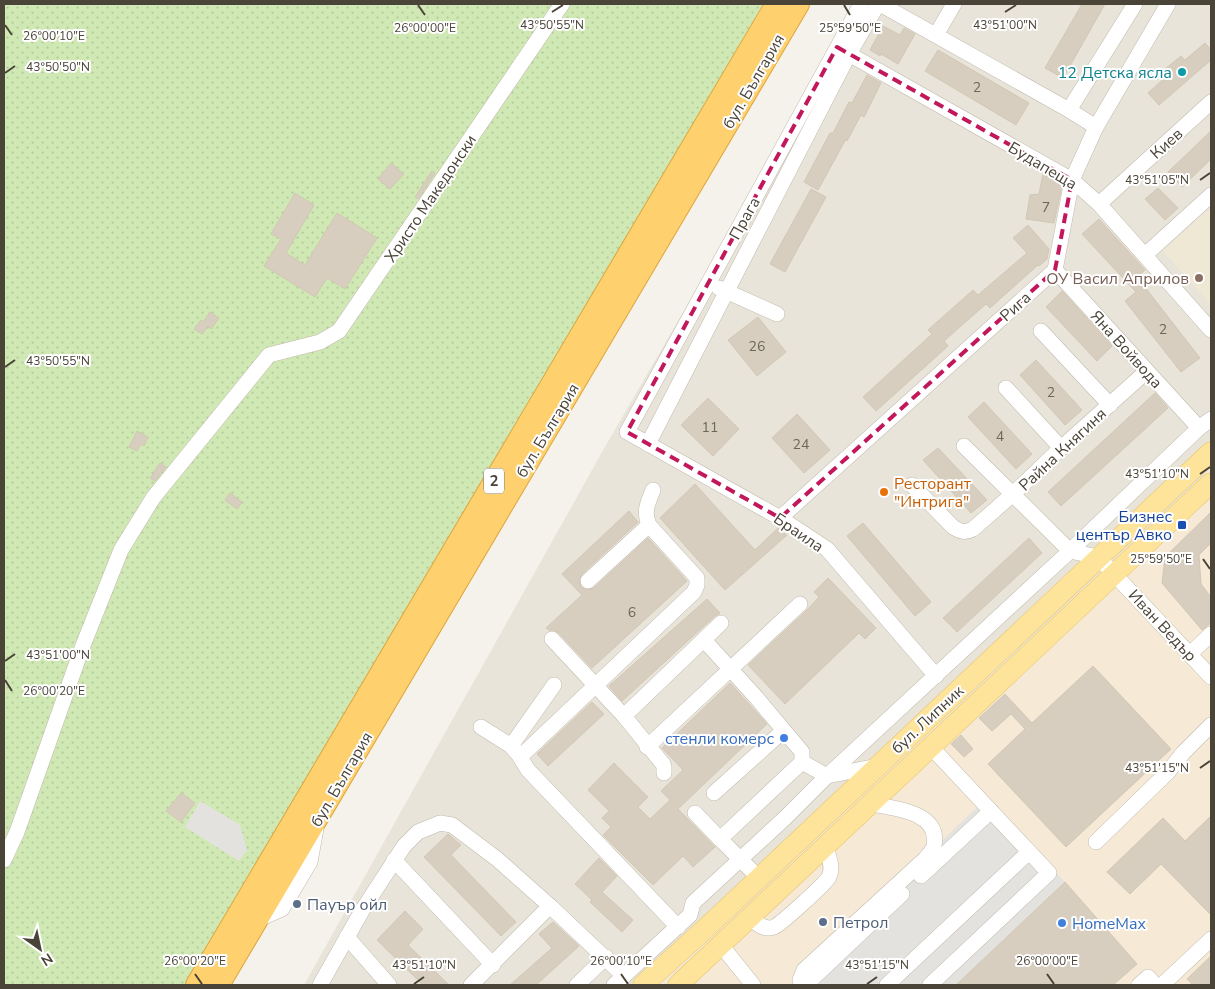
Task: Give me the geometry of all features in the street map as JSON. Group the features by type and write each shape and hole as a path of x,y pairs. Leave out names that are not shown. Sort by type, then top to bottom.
{"highway":[{"name":"бул. България","path":"197,985 777,4"},
{"name":"бул. България","path":"218,985 798,4"}],"main road":[{"name":"бул. Липник","path":"643,985 705,929 1211,452"},
{"name":"бул. Липник","path":"678,985 1211,483"},
{"path":"705,929 721,945"}],"street":[{"name":"Христо Македонски","path":"4,860 18,832 82,648 121,550 154,498 270,355 320,342 339,331 562,4"},
{"name":"Прага","path":"627,432 708,283 843,51 861,4"},
{"path":"648,444 726,292 843,51 879,4 1096,127"},
{"path":"936,35 954,4"},
{"path":"1069,110 1135,4"},
{"path":"1055,270 1072,180 1096,127 1168,4"},
{"name":"Будапеща","path":"843,51 1072,180 1099,204 1211,330"},
{"name":"Киев","path":"1099,204 1211,102"},
{"path":"1144,255 1211,195"},
{"name":"Яна Войвода","path":"1055,270 1199,428"},
{"name":"Рига","path":"780,518 1055,270"},
{"path":"708,283 777,314"},
{"path":"1041,331 1110,405"},
{"name":"Райна Княгиня","path":"1070,551 1014,494 1061,448 1147,370"},
{"path":"1006,388 1061,448"},
{"path":"320,985 347,937 404,846 418,832 440,822 452,825 497,859 550,906 606,958 619,981 678,927 690,915 693,904 827,776 1070,551 1199,428 1211,419"},
{"name":"Браила","path":"627,432 780,518 827,549 936,676"},
{"path":"912,485 960,532 966,532 973,528 1014,494 964,446"},
{"path":"516,752 596,686 694,592 697,585 696,578 649,525 645,509 653,490"},
{"path":"588,581 649,525"},
{"path":"1070,551 1098,557"},
{"name":"Иван Ведър","path":"1098,557 1211,676"},
{"path":"648,747 800,604"},
{"path":"624,716 721,623"},
{"path":"1190,654 1211,634"},
{"path":"552,639 624,716 662,764 664,772"},
{"path":"704,640 802,752 803,757 802,762 720,839"},
{"path":"516,752 554,685"},
{"path":"1096,842 1168,772 1182,753 1211,725"},
{"path":"481,726 516,752 528,770 678,927"},
{"path":"714,793 783,731"},
{"path":"930,985 1049,873 931,748"},
{"path":"802,762 827,776 878,766"},
{"path":"801,985 800,980 804,970 925,859 934,847 934,831 926,819 900,809 871,804"},
{"path":"810,985 812,979 991,811"},
{"path":"695,813 741,858 758,878"},
{"path":"887,985 1029,852"},
{"path":"394,860 493,965"},
{"path":"471,985 550,906"},
{"path":"690,915 705,929"},
{"path":"347,937 389,985"},
{"path":"1169,983 1211,939"},
{"path":"721,945 753,985"},
{"path":"577,985 606,958"},
{"path":"1139,985 1148,978 1155,985"}],"highlighted area":[{"path":"837,47 1072,180 1055,270 780,518 627,432"}],"shaded area":[{"path":"862,4 1211,4 1211,468 958,706 837,814 736,914 656,985 304,985 606,445"},
{"name":"ОУ Васил Априлов","path":"1211,207 1211,305 1163,251"},
{"path":"1211,468 1211,985 656,985 736,914 837,814 958,706"},
{"path":"986,799 1065,882 956,985 803,985 796,978"},
{"path":"200,801 240,825 247,850 239,861 185,827"}],"green space":[{"path":"4,4 763,4 191,985 4,985"}],"building":[{"path":"1082,4 1105,4 1063,78 1045,68"},
{"path":"883,26 900,35 904,28 915,34 898,64 870,50"},
{"name":"12 Детска ясла","path":"1205,43 1211,50 1211,60 1159,105 1148,93 1169,74 1165,69 1181,56 1185,60"},
{"path":"938,50 1029,103 1016,125 925,71"},
{"path":"867,75 881,83 864,117 861,115 818,190 804,182 830,133 833,133 849,102 852,103"},
{"path":"1211,131 1211,159 1182,187 1168,172"},
{"path":"391,163 404,174 390,189 378,179"},
{"path":"432,171 435,173 418,199 415,197"},
{"path":"1043,174 1062,185 1054,223 1026,219 1030,195 1039,194"},
{"path":"1158,188 1178,208 1165,220 1145,199"},
{"path":"811,189 826,197 785,272 770,264"},
{"path":"295,193 314,205 286,253 305,265 337,213 377,238 345,289 327,278 315,297 264,266 281,239 271,234"},
{"path":"1099,219 1145,270 1137,277 1200,358 1181,372 1125,301 1136,292 1082,234"},
{"path":"1028,225 1049,249 1047,259 990,308 986,304 944,341 948,346 876,411 863,397 932,334 928,330 973,290 978,295 1027,253 1013,238"},
{"path":"1062,291 1112,346 1097,361 1046,307"},
{"path":"210,312 219,318 211,329 208,326 202,334 194,329 201,320 203,322"},
{"path":"758,317 786,352 757,376 728,340"},
{"path":"1036,360 1082,410 1065,425 1020,375"},
{"path":"1155,393 1168,408 1061,506 1048,492"},
{"path":"708,398 739,429 713,456 681,425"},
{"path":"984,402 1032,454 1016,469 968,417"},
{"path":"797,414 830,450 804,473 772,438"},
{"path":"137,431 148,437 144,446 141,444 137,451 129,447"},
{"path":"938,448 987,500 971,513 923,460"},
{"path":"160,463 166,467 155,481 150,478"},
{"path":"695,484 755,550 778,528 787,535 725,590 660,518"},
{"path":"230,493 242,502 237,509 225,500"},
{"path":"629,511 638,522 582,574 579,579 581,587 586,590 594,588 648,538 687,581 592,668 559,633 546,628 582,595 562,574"},
{"path":"1211,512 1211,543 1199,555 1201,584 1211,597 1211,623 1202,630 1162,583 1165,557"},
{"path":"863,523 931,602 915,616 847,536"},
{"path":"1029,538 1042,553 957,632 943,618"},
{"path":"828,578 876,628 865,639 859,633 785,704 748,665 819,597 814,592"},
{"path":"707,599 720,613 622,701 609,686"},
{"path":"1093,666 1171,749 1066,847 988,764 1025,729 1011,714 992,731 979,718 1005,694 1032,723"},
{"path":"730,683 767,724 678,809 715,847 693,867 683,856 653,885 603,835 611,827 602,818 609,811 588,790 614,763 648,797 638,807 650,819 670,800 661,791 683,770 662,748"},
{"path":"592,702 604,714 548,766 537,754"},
{"path":"961,735 973,749 964,757 951,744"},
{"path":"181,793 195,803 181,822 166,811"},
{"path":"1211,816 1211,915 1161,864 1130,894 1107,872 1163,818 1185,841"},
{"path":"448,834 461,845 451,855 516,922 501,936 424,857"},
{"path":"599,858 617,876 602,892 633,920 622,932 590,902 592,900 575,884"},
{"name":"HomeMax","path":"1065,882 1137,964 1113,985 956,985"},
{"path":"405,911 423,929 408,945 449,985 423,985 377,940"},
{"path":"553,922 579,946 536,985 510,985 552,948 539,934"},
{"path":"1211,956 1211,985 1193,985 1187,979"}],"place":[{"name":"12 Детска ясла","path":"1182,72"},
{"name":"ОУ Васил Априлов","path":"1199,278"},
{"name":"Ресторант \"Интрига\"","path":"884,492"},
{"name":"Бизнес център Авко","path":"1182,525"},
{"name":"стенли комерс","path":"784,738"},
{"name":"Пауър ойл","path":"297,904"},
{"name":"Петрол","path":"823,922"},
{"name":"HomeMax","path":"1062,923"}]}
